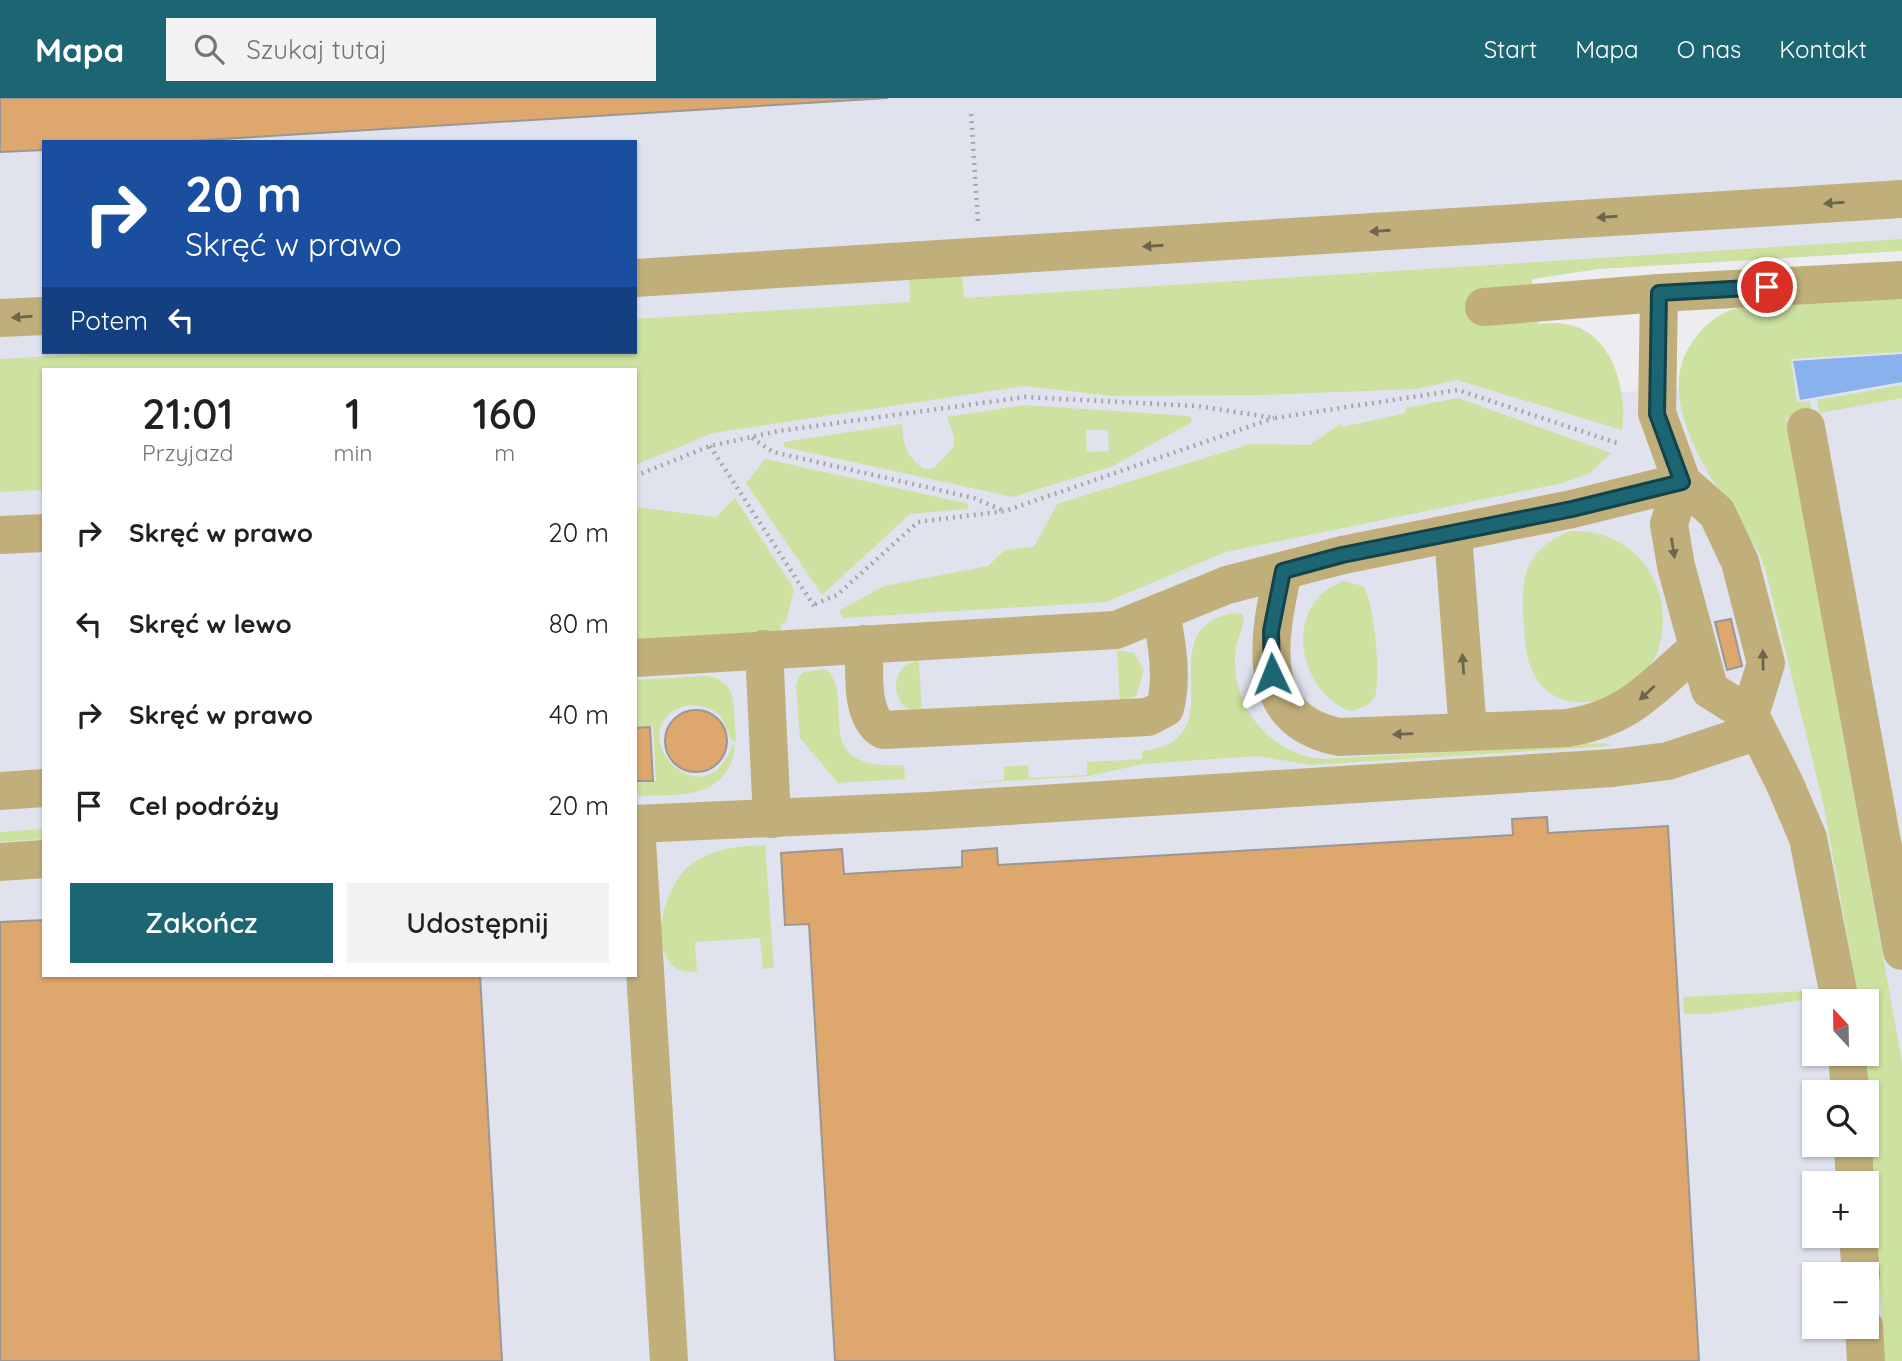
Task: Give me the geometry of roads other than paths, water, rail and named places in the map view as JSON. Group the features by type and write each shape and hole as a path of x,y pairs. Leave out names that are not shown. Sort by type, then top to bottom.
{"lane":[{"path":"637,278 1902,199"},
{"path":"1484,307 1659,293 1902,280"},
{"path":"1659,293 1657,414 1682,482 1717,513 1740,562 1753,604 1766,663 1754,723"},
{"path":"0,318 42,316"},
{"path":"1806,428 1902,951"},
{"path":"637,658 1097,632 1135,624 1227,585 1342,555 1452,534 1682,482"},
{"path":"1682,482 1669,524 1676,566 1710,690 1754,723 1808,838 1838,989"},
{"path":"0,535 42,533"},
{"path":"1452,534 1468,732"},
{"path":"1283,571 1271,631 1271,658 1277,692 1292,713 1312,727 1339,737 1568,728 1597,723 1632,706 1698,648"},
{"path":"864,644 868,711 876,726 883,730 1148,718 1165,708 1167,698 1167,648 1161,612"},
{"path":"764,649 772,819"},
{"path":"637,824 772,819 1612,768 1668,761 1754,723"},
{"path":"0,791 42,788"},
{"path":"637,840 669,1361"},
{"path":"0,862 42,859"},
{"path":"1865,1339 1866,1361"}],"water":[{"path":"1902,354 1902,382 1800,400 1793,361"}]}
